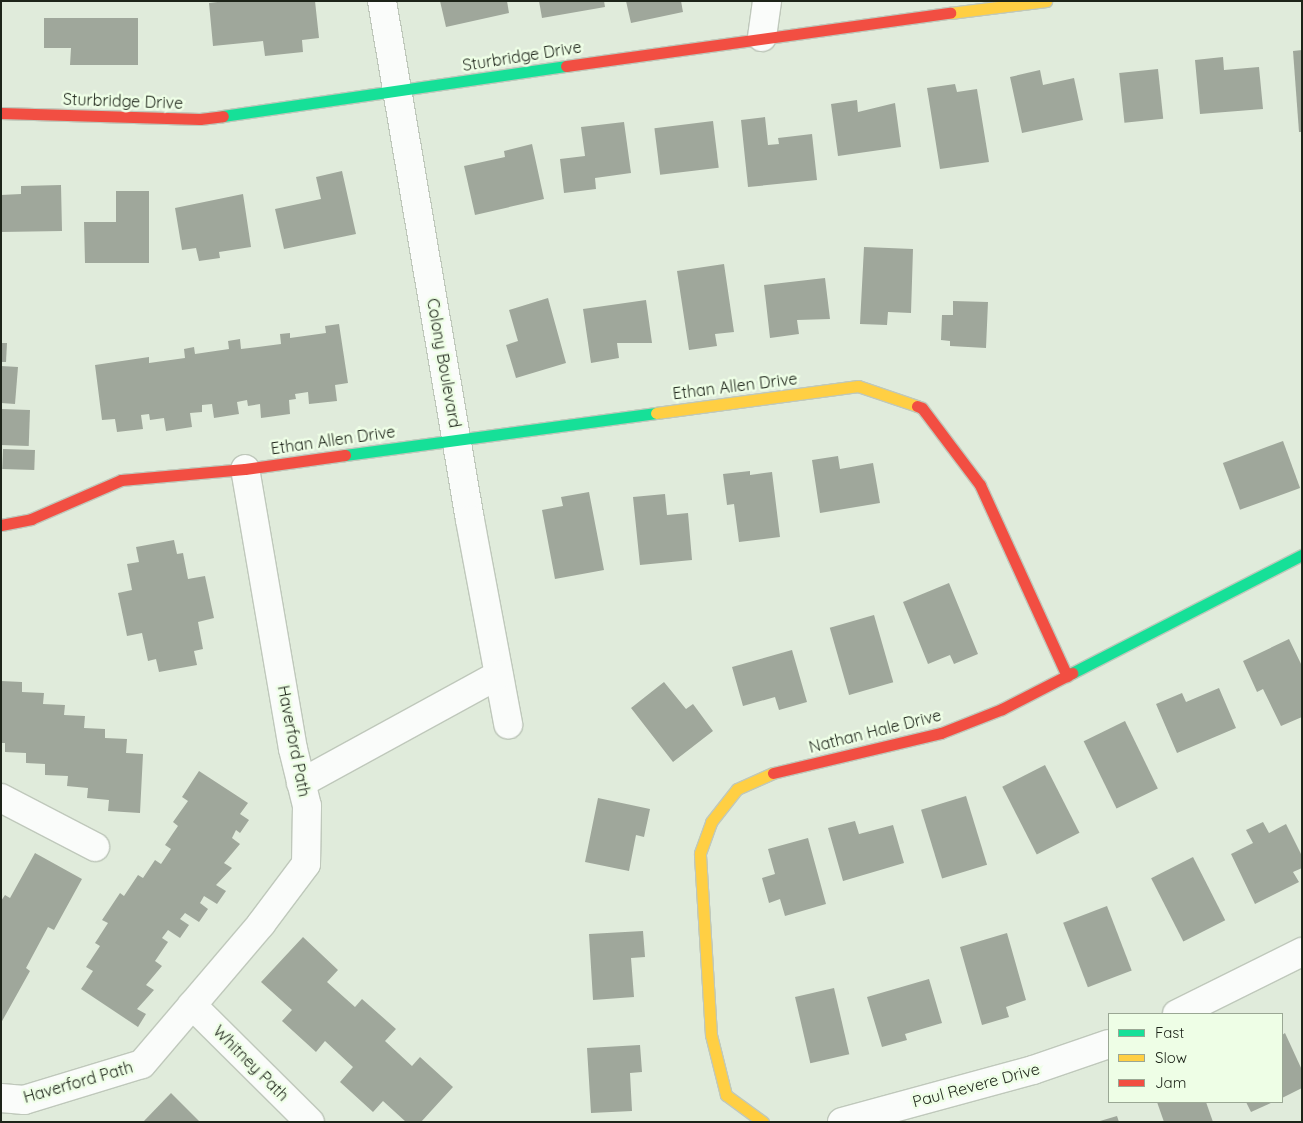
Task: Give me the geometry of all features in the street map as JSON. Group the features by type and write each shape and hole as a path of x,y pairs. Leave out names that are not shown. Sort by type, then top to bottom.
{"street":[{"name":"Colony Boulevard","path":"382,1 508,724"},
{"path":"762,36 766,1"},
{"name":"Sturbridge Drive","path":"1,113 200,119 762,36 1046,1"},
{"name":"Ethan Allen Drive","path":"245,470 457,439 858,386 922,408 980,485 1067,676"},
{"path":"1,524 31,519 121,480 245,470"},
{"name":"Haverford Path","path":"1,1098 24,1100 142,1064 261,924 306,864 307,806 301,783 245,470"},
{"name":"Nathan Hale Drive","path":"763,1122 726,1094 711,1036 700,853 711,822 737,789 775,772 941,733 1002,709 1302,555"},
{"path":"301,783 498,675"},
{"path":"1,798 95,846"},
{"path":"1179,1013 1302,952"},
{"name":"Whitney Path","path":"192,1005 310,1122"},
{"name":"Paul Revere Drive","path":"842,1122 1033,1070 1108,1044"}],"building":[{"path":"226,1 315,1 319,38 302,40 303,52 265,56 263,41 213,46 209,3"},
{"path":"440,1 507,1 509,13 446,27"},
{"path":"539,1 604,1 605,7 542,18"},
{"path":"626,1 681,1 683,12 631,23"},
{"path":"44,18 138,18 138,65 70,65 71,48 44,48"},
{"path":"1302,50 1302,132 1299,132 1293,51"},
{"path":"1223,57 1224,70 1259,67 1263,109 1200,114 1195,60"},
{"path":"1158,69 1163,119 1124,123 1119,73"},
{"path":"1040,70 1043,85 1074,78 1083,120 1022,133 1010,77"},
{"path":"955,84 957,92 977,89 989,162 940,169 927,88"},
{"path":"857,100 858,112 895,103 901,147 838,156 831,104"},
{"path":"765,117 768,145 779,144 778,138 812,134 817,180 748,187 741,120"},
{"path":"713,121 719,168 660,175 654,128"},
{"path":"624,122 631,173 595,178 596,189 564,193 560,159 585,156 581,127"},
{"path":"532,144 544,199 475,215 464,166 505,157 504,151"},
{"path":"342,171 356,234 284,249 275,209 321,199 316,177"},
{"path":"61,185 62,231 1,232 1,195 21,194 21,186"},
{"path":"116,191 149,191 149,263 85,263 84,222 116,222"},
{"path":"243,194 251,247 219,252 220,258 199,261 196,248 182,250 175,208"},
{"path":"864,247 913,249 911,313 888,312 887,325 860,324"},
{"path":"724,264 734,332 715,334 717,346 689,350 677,271"},
{"path":"825,278 830,319 797,320 799,334 770,338 764,285"},
{"path":"548,298 566,363 516,378 506,345 518,341 509,310"},
{"path":"646,300 652,343 617,343 619,358 591,363 583,309"},
{"path":"953,301 988,302 986,348 950,346 950,341 941,340 942,315 953,315"},
{"path":"339,324 348,383 335,385 337,401 309,404 308,392 295,394 296,399 289,400 290,414 261,418 260,404 248,406 247,400 237,402 239,414 214,418 212,404 202,405 202,412 190,413 192,427 166,431 164,418 150,420 149,414 141,415 143,429 117,432 115,419 102,420 95,365 149,357 149,363 185,358 184,349 194,347 195,354 229,349 228,341 240,339 241,349 281,344 280,334 290,333 290,338 326,333 325,326"},
{"path":"1,343 7,343 6,362 1,362"},
{"path":"1,366 18,367 15,404 1,403"},
{"path":"1,409 30,410 29,446 1,445"},
{"path":"1283,441 1300,488 1240,510 1223,463"},
{"path":"3,449 35,450 34,470 2,469"},
{"path":"838,456 840,469 873,463 880,503 820,513 812,460"},
{"path":"750,471 750,475 772,472 780,537 739,542 734,504 727,505 723,474"},
{"path":"589,492 604,570 555,579 542,510 563,506 561,497"},
{"path":"665,494 667,515 688,513 692,560 640,565 633,497"},
{"path":"174,540 177,554 183,553 188,579 205,576 214,618 198,622 203,649 194,651 197,665 159,672 156,659 148,661 142,633 127,636 118,593 132,590 127,564 139,562 136,547"},
{"path":"949,583 978,654 954,664 950,655 928,664 903,602"},
{"path":"874,615 893,682 849,695 830,628"},
{"path":"1289,639 1302,666 1302,717 1281,726 1263,689 1257,692 1243,661"},
{"path":"792,650 807,702 779,710 775,697 743,706 732,667"},
{"path":"1,681 22,682 22,692 44,693 43,704 65,705 64,715 85,716 84,728 105,729 105,738 127,739 126,753 143,754 140,813 108,811 109,800 87,798 88,788 67,786 68,776 45,775 45,764 26,763 26,753 5,752 5,743 1,743"},
{"path":"664,682 686,709 693,704 713,731 673,762 631,708"},
{"path":"1219,688 1236,728 1177,753 1156,704 1182,693 1186,702"},
{"path":"1125,721 1158,788 1117,809 1084,741"},
{"path":"1045,765 1080,833 1037,855 1002,787"},
{"path":"199,771 248,803 240,814 249,820 240,833 236,830 232,838 240,844 224,863 232,868 216,885 226,891 217,904 204,896 200,903 208,909 199,922 185,913 180,919 189,925 180,938 168,930 162,938 168,942 155,961 162,966 146,985 154,990 137,1009 146,1014 138,1027 81,989 93,971 86,967 100,946 95,943 108,923 102,920 120,893 124,896 138,875 143,878 155,860 161,864 171,849 165,845 178,826 173,822 188,801 182,797"},
{"path":"966,796 987,865 942,879 921,810"},
{"path":"598,798 650,809 644,837 636,835 629,871 585,862"},
{"path":"855,821 859,834 893,825 904,863 843,881 828,828"},
{"path":"1263,822 1269,833 1286,824 1302,856 1302,868 1293,872 1299,882 1255,904 1231,854 1253,843 1246,830"},
{"path":"808,838 826,904 785,916 780,899 769,903 762,878 775,874 768,849"},
{"path":"35,853 82,879 54,930 48,927 26,968 30,971 1,1023 1,901 5,895 10,898"},
{"path":"1193,857 1225,920 1183,942 1151,878"},
{"path":"1107,906 1132,970 1088,987 1063,923"},
{"path":"643,931 645,957 631,958 634,997 593,1000 589,934"},
{"path":"1007,933 1026,1000 1006,1007 1009,1017 982,1025 960,947"},
{"path":"303,937 338,970 327,982 355,1007 362,999 396,1029 385,1041 412,1066 420,1057 453,1087 421,1122 406,1122 383,1101 373,1112 340,1082 353,1067 325,1041 316,1052 282,1021 292,1010 261,982"},
{"path":"929,979 942,1023 905,1034 907,1040 882,1047 867,997"},
{"path":"834,988 849,1054 810,1063 795,997"},
{"path":"1285,1033 1302,1070 1302,1088 1283,1098 1283,1034"},
{"path":"640,1045 642,1072 630,1073 632,1111 591,1113 587,1048"},
{"path":"171,1093 200,1122 143,1122"},
{"path":"1157,1103 1206,1103 1213,1122 1164,1122"},
{"path":"1246,1103 1271,1103 1251,1112"},
{"path":"1117,1116 1119,1122 1100,1122 1100,1121"}],"traffic: fast":[{"path":"223,116 566,66"},
{"path":"345,455 656,413"},
{"path":"1072,673 1302,555"}],"traffic: slow":[{"path":"950,13 1046,1"},
{"path":"656,413 858,386 917,406"},
{"path":"763,1122 726,1095 711,1035 700,853 711,822 737,789 773,773"}],"traffic: jam":[{"path":"566,66 950,13"},
{"path":"1,113 200,119 223,116"},
{"path":"917,406 922,408 980,485 1067,676"},
{"path":"1,525 31,519 121,480 245,469 345,455"},
{"path":"773,773 941,733 1002,709 1072,673"}]}
